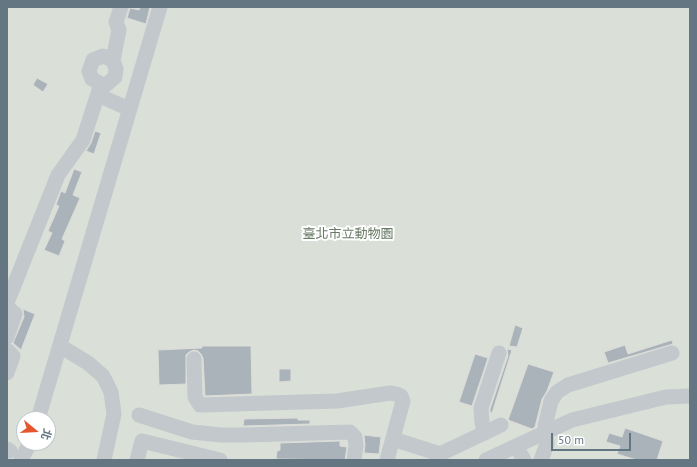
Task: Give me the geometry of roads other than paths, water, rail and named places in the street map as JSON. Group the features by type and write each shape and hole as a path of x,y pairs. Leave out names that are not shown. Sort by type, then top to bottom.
{"street":[{"path":"7,302 58,175 83,140 100,90 115,77 116,69 113,60 119,30 116,22 121,7"},
{"path":"40,411 160,7"},
{"path":"113,60 103,56 93,60 89,71 92,80 100,90 129,109"},
{"path":"7,307 15,314 7,337"},
{"path":"60,346 88,364 103,376 111,392 114,414 104,460"},
{"path":"7,350 13,356 7,373"},
{"path":"485,433 482,422 481,408 499,353"},
{"path":"541,460 547,444 545,426 551,401 557,392 568,385 672,353"},
{"path":"194,359 195,397 200,404 337,402 390,393 401,396 403,401 402,409 387,460"},
{"path":"486,460 572,420 666,397 690,396"},
{"path":"139,415 192,432 221,435 245,436 350,432 355,437 356,446 354,460"},
{"path":"393,439 440,454 501,425"},
{"path":"137,460 142,441 220,460"},
{"path":"516,446 524,460"}],"park label":[{"name":"臺北市立動物園","path":"348,234"}]}
